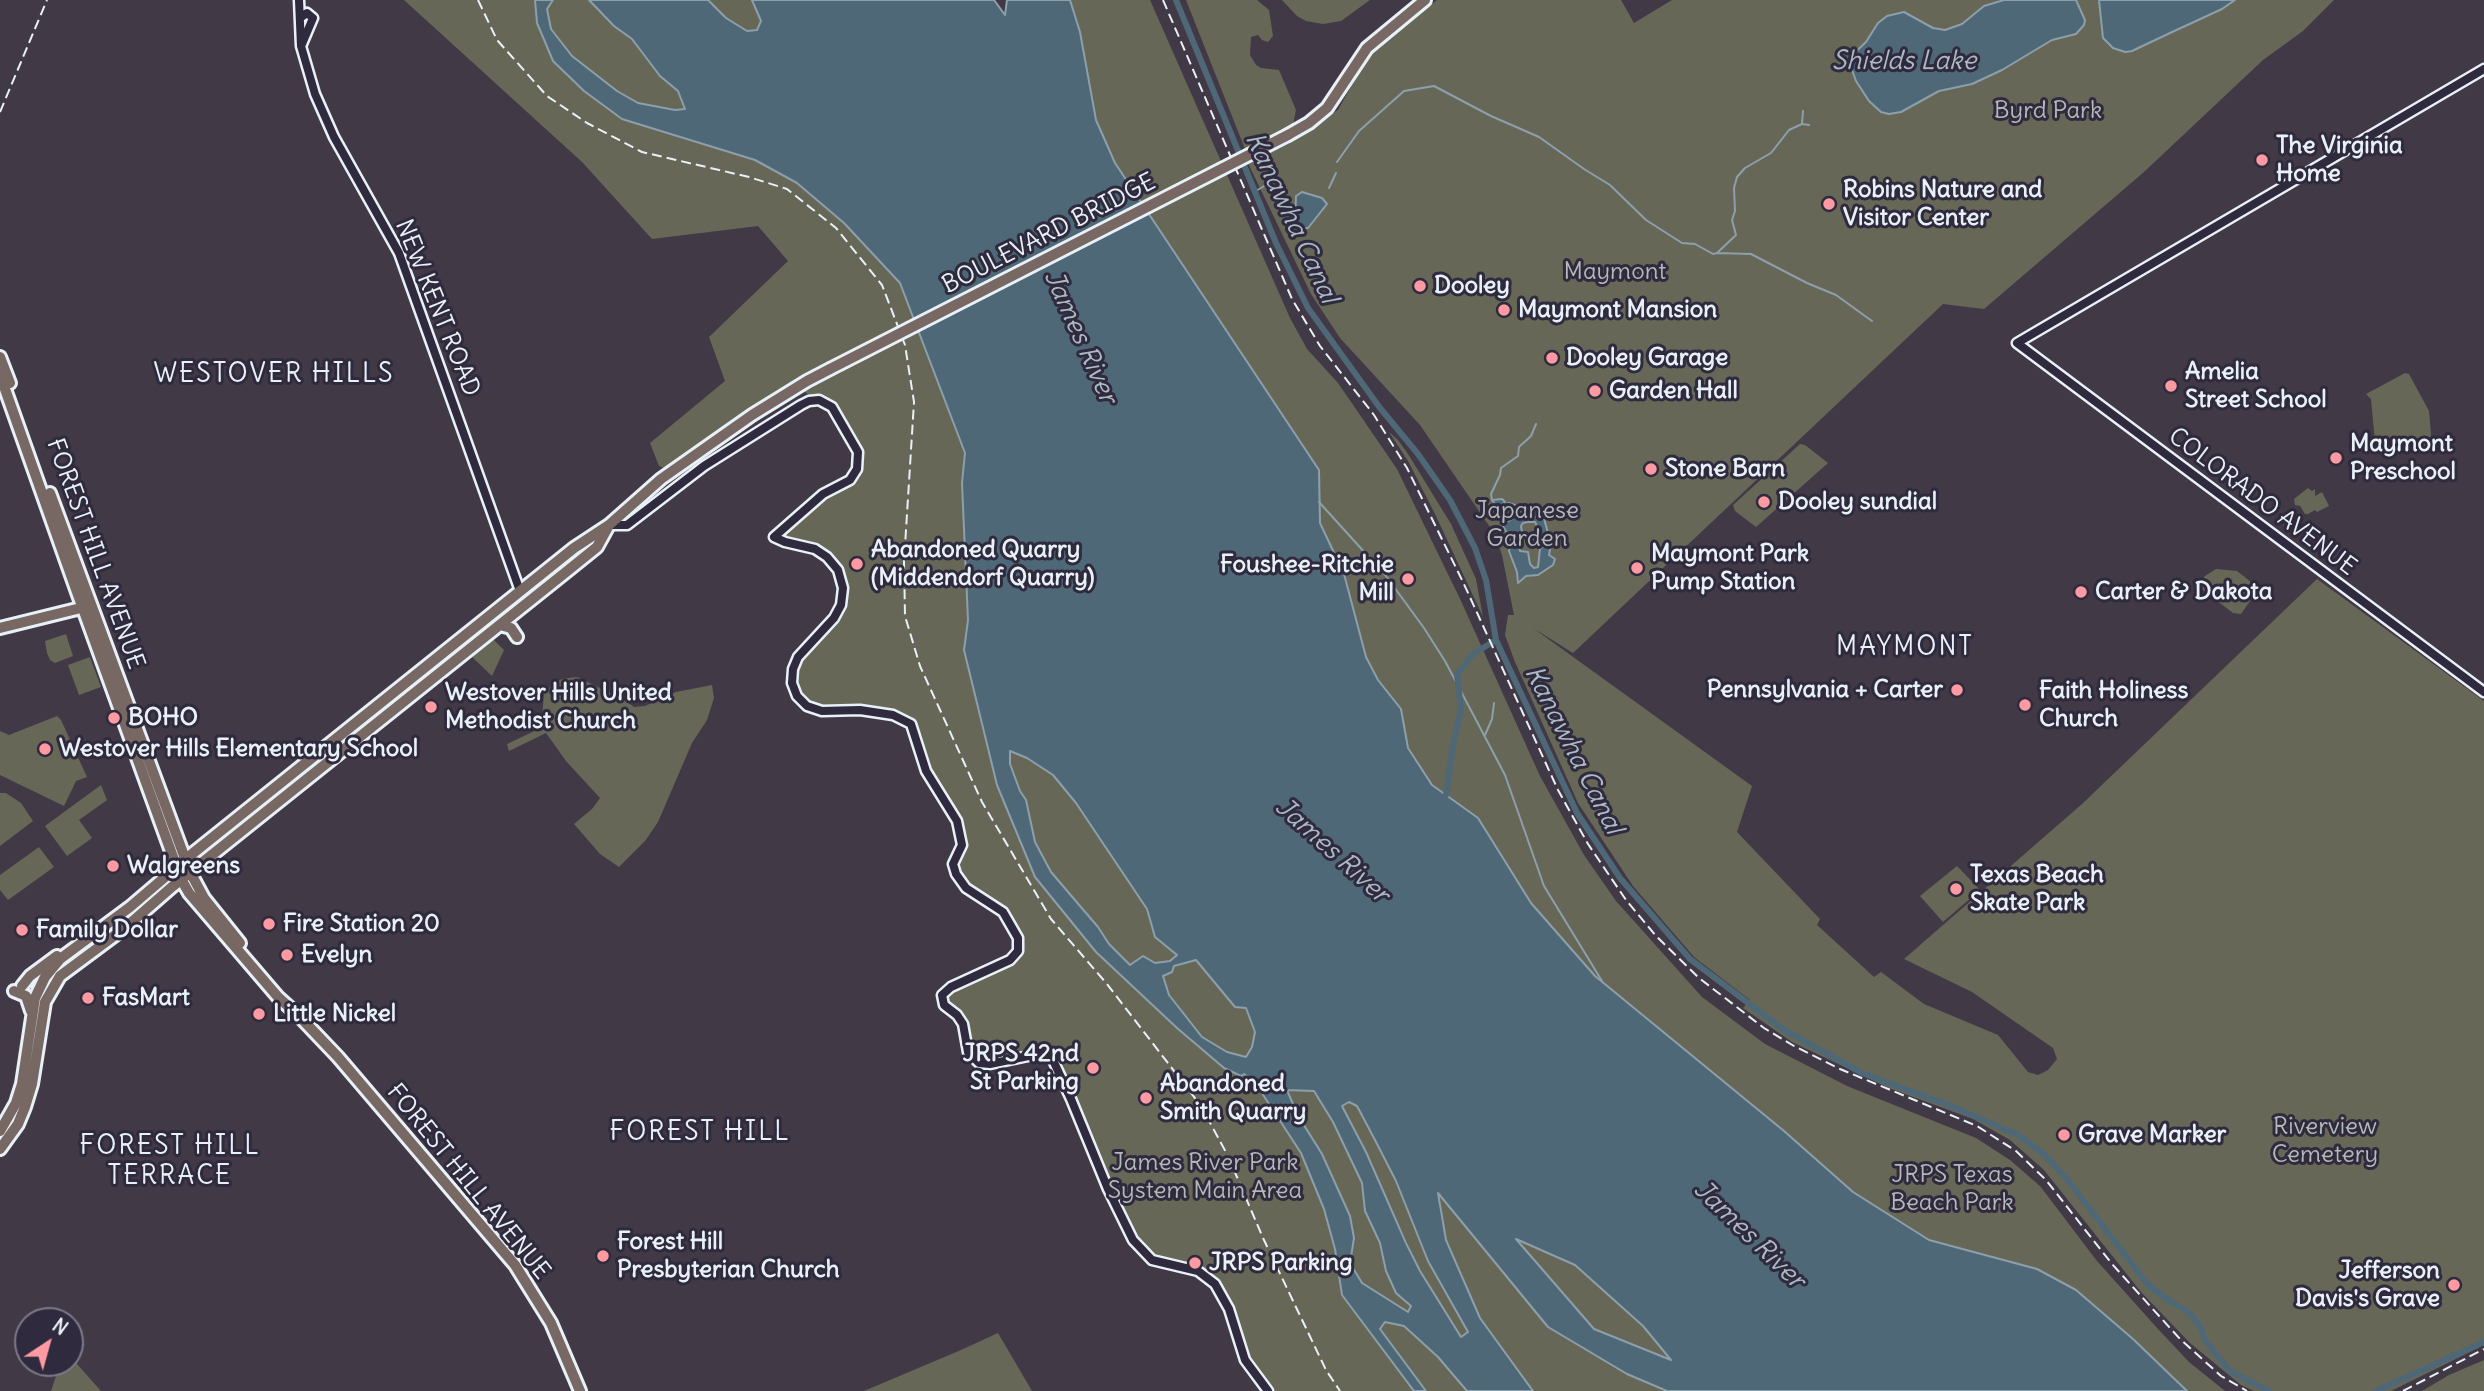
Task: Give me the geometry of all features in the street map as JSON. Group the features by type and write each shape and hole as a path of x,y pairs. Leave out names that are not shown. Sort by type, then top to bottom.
{"main road":[{"name":"BOULEVARD BRIDGE","path":"609,525 661,479 751,415 807,381 1309,123 1327,108 1367,48 1425,0"},
{"name":"FOREST HILL AVENUE","path":"0,357 87,606"},
{"name":"FOREST HILL AVENUE","path":"0,375 199,907 278,997 299,1016 393,1120 515,1265 551,1323 580,1391"},
{"path":"0,1131 16,1102 22,1084 35,998 60,959 125,911 520,591 591,535 609,525"},
{"path":"0,1149 18,1124 25,1107 32,1084 43,1009 54,983 597,547 609,525"},
{"path":"0,628 87,606"},
{"path":"500,625 511,628 517,637"},
{"path":"32,1013 26,996 18,989 30,976 56,957 75,948"}],"street":[{"name":"NEW KENT ROAD","path":"300,0 301,42 315,93 334,136 398,253 520,591"},
{"path":"301,42 312,24 305,26 302,18"},
{"name":"COLORADO AVENUE","path":"2484,69 2017,343 2484,692"},
{"path":"609,525 628,525 654,503 756,431 801,405 814,400 824,401 835,411 855,445 859,462 855,474 823,494 774,537 815,549 827,557 838,570 843,588 839,611 798,657 793,669 792,683 797,696 807,706 822,711 860,710 893,715 911,724 926,771 957,821 962,845 953,864 956,874 967,888 1003,912 1018,938 1018,951 1010,960 951,987 943,995 944,1006 957,1015 963,1024 968,1052 979,1063 990,1064 1038,1054 1052,1058 1108,1189 1133,1240 1152,1259 1198,1271 1215,1284 1229,1309 1245,1360 1269,1391"}],"green space":[{"name":"James River Park System Main Area","path":"404,0 535,0 537,23 622,119 755,160 797,183 844,223 900,283 965,453 962,483 968,620 964,650 997,785 1035,877 1096,952 1177,1028 1224,1068 1244,1074 1256,1084 1301,1153 1324,1209 1335,1249 1342,1296 1414,1391 1268,1391 1245,1360 1229,1309 1205,1275 1165,1265 1140,1249 1071,1099 1047,1055 990,1064 971,1057 963,1024 944,1005 942,995 1010,960 1018,951 1018,937 1003,912 966,888 953,864 962,845 957,821 926,771 914,729 893,715 822,711 797,696 793,669 834,618 843,588 827,557 774,537 845,483 859,462 835,411 814,400 793,381 664,468 659,466 650,443 725,381 709,337 788,261 758,226 652,239 582,162"},
{"path":"553,0 589,0 614,26 632,39 660,76 678,91 685,109 675,110 638,103 617,91 572,56 551,29 547,9"},
{"path":"708,0 752,0 761,21 757,30 746,31 726,18"},
{"name":"JRPS Texas Beach Park","path":"1070,0 1150,0 1290,318 1307,349 1338,383 1397,469 1461,601 1540,776 1584,855 1616,901 1702,997 1765,1044 1847,1086 1976,1138 2010,1160 2040,1186 2097,1261 2158,1329 2189,1362 2225,1391 2187,1391 2133,1339 2076,1290 2037,1269 1929,1240 1853,1192 1784,1131 1595,976 1531,903 1478,818 1432,785 1408,748 1401,709 1378,680 1366,657 1336,554 1325,539 1320,523 1319,470 1115,163 1096,120 1080,32"},
{"path":"1186,0 1257,0 1269,10 1273,36 1268,42 1258,35 1251,37 1250,55 1261,68 1279,70 1296,110 1293,125 1245,149"},
{"path":"1282,0 1370,0 1341,21 1323,24 1306,21 1297,16"},
{"path":"1437,0 1621,0 1634,23 1672,0 2334,0 2303,31 2263,60 2144,172 1984,309 1943,304 1573,653 1533,628 1752,786 1737,832 1820,919 1817,925 1874,977 1881,972 1924,1004 1998,1035 2028,1072 2038,1075 2048,1070 2057,1059 2053,1048 1972,992 1904,959 2082,804 2317,579 2484,701 2484,1345 2391,1391 2254,1391 2241,1385 2190,1343 2141,1292 2044,1170 2010,1140 1973,1119 1889,1088 1792,1042 1743,1008 1750,1000 1694,957 1633,886 1578,803 1515,662 1505,635 1508,615 1514,615 1502,555 1494,533 1420,425 1340,338 1311,294 1245,157 1298,133 1338,110 1368,56"},
{"path":"2405,373 2409,374 2429,411 2429,448 2383,449 2377,452 2373,450 2375,443 2371,399 2366,394"},
{"path":"1389,432 1408,454 1451,524 1476,579 1483,617 1435,514 1408,461"},
{"path":"1800,444 1828,463 1756,527 1735,511 1733,505"},
{"path":"2308,488 2312,491 2315,489 2315,496 2322,492 2329,506 2305,514 2300,506 2295,505 2294,499"},
{"path":"2216,569 2237,571 2256,586 2256,592 2241,614 2233,613 2203,590 2201,581"},
{"path":"66,634 73,656 55,663 50,660 45,641"},
{"path":"493,639 504,650 492,676 472,657"},
{"path":"90,657 101,687 79,695 68,665"},
{"path":"577,677 634,707 645,706 676,692 712,685 714,698 707,720 692,743 658,822 645,841 619,867 600,854 574,824 592,809 600,798 566,761 546,733 509,751 507,744 545,726 542,716 544,694 562,679"},
{"path":"57,716 87,777 76,781 64,806 0,775 0,731 9,735"},
{"path":"1010,751 1027,758 1053,775 1076,803 1147,909 1155,937 1177,955 1170,961 1130,965 1109,944 1051,872 1035,842 1026,800 1010,764"},
{"path":"101,785 107,800 79,820 92,838 67,856 45,826"},
{"path":"0,793 6,793 21,803 33,821 0,846"},
{"path":"39,847 54,867 8,900 0,890 0,875"},
{"path":"1957,866 1980,890 1943,922 1920,896"},
{"path":"1196,960 1235,1007 1246,1008 1255,1032 1252,1047 1246,1057 1227,1052 1202,1037 1169,995 1163,976 1172,972 1173,966"},
{"path":"1286,1090 1314,1091 1333,1122 1362,1183 1365,1211 1380,1243 1386,1271 1396,1293 1411,1306 1408,1312 1362,1283 1350,1263 1354,1238 1350,1216 1322,1154 1297,1114"},
{"path":"1349,1101 1357,1106 1375,1140 1396,1181 1428,1261 1469,1333 1460,1337 1420,1271 1366,1152 1347,1118 1342,1106"},
{"path":"1437,1192 1460,1218 1627,1374 1667,1391 1533,1391 1480,1318 1446,1240"},
{"path":"1514,1238 1575,1265 1643,1326 1672,1361 1594,1329"},
{"path":"1385,1322 1404,1326 1438,1357 1467,1391 1426,1391 1379,1329"},
{"path":"998,1333 1032,1391 864,1391 961,1350"},
{"path":"2484,1360 2484,1391 2422,1391 2449,1375"},
{"path":"84,1372 101,1391 51,1391 56,1377 84,1377"}],"water":[{"name":"James River","path":"535,0 553,0 547,9 551,29 572,56 617,91 638,103 675,110 685,109 678,91 660,76 632,39 614,26 589,0 708,0 726,18 747,31 757,30 761,21 752,0 994,0 1005,15 1007,0 1070,0 1080,32 1096,120 1115,163 1319,470 1320,523 1344,574 1366,657 1378,680 1401,709 1408,748 1432,785 1478,818 1531,903 1595,976 1784,1131 1853,1192 1929,1240 2037,1269 2076,1290 2133,1339 2187,1391 1667,1391 1627,1374 1548,1327 1438,1193 1446,1240 1480,1318 1533,1391 1467,1391 1438,1357 1404,1326 1385,1322 1380,1329 1426,1391 1414,1391 1342,1295 1335,1249 1324,1209 1301,1153 1256,1084 1244,1074 1241,1076 1224,1068 1177,1028 1096,952 1035,877 997,785 964,650 968,620 962,483 965,453 900,283 844,223 797,183 755,160 622,119 584,91 553,61 537,23","holes":["1010,751 1027,758 1053,775 1076,803 1147,909 1155,937 1177,955 1170,961 1155,963 1143,956 1130,965 1109,944 1051,872 1035,842 1026,800 1010,764","1196,960 1235,1007 1246,1008 1255,1032 1252,1047 1246,1057 1227,1052 1202,1037 1169,995 1163,976 1172,972 1174,966","1287,1090 1314,1091 1333,1122 1362,1183 1365,1211 1380,1243 1386,1271 1396,1293 1411,1306 1408,1312 1362,1283 1350,1263 1354,1238 1350,1216 1322,1154 1297,1114","1349,1102 1357,1106 1375,1140 1396,1181 1428,1261 1468,1332 1461,1337 1420,1271 1342,1106","1516,1239 1575,1265 1643,1326 1671,1360 1594,1329"]},
{"name":"Shields Lake","path":"2004,0 2076,0 2085,20 2084,25 2076,34 2052,40 2002,70 1972,84 1939,91 1901,112 1881,112 1869,101 1856,81 1848,59 1887,16 1904,12 1933,28 1945,30 1962,24 1984,6"},
{"path":"2099,0 2235,0 2222,9 2125,52 2113,48 2103,38"},
{"path":"1302,192 1322,198 1327,204 1308,228 1299,228 1295,222 1296,196"},
{"path":"1502,499 1505,502 1498,512 1508,521 1512,519 1508,503 1515,505 1524,515 1529,512 1528,506 1535,506 1531,512 1534,517 1543,515 1551,544 1549,555 1555,559 1553,565 1538,575 1526,576 1518,583 1509,551 1512,541 1496,515 1496,506 1492,500","holes":["1535,522 1544,546 1540,549 1538,567 1534,568 1530,564 1528,552 1520,551 1519,547 1523,539 1521,526 1523,523"]}],"waterway":[{"name":"Kanawha Canal","path":"1176,0 1276,243 1308,308 1450,500 1475,548 1486,580 1496,640 1577,813 1620,878 1690,959 1784,1030 1862,1073 1951,1106 2018,1135 2045,1155 2067,1179 2148,1285 2187,1311 2200,1326 2206,1342 2230,1371 2269,1391"},
{"path":"1337,162 1359,131 1404,91 1434,86 1539,137 1610,185 1646,220 1682,243 1695,244 1713,254 1736,235 1732,220 1737,177 1745,168 1771,153 1789,130 1802,124 1809,125"},
{"path":"1802,123 1803,111"},
{"path":"1329,188 1336,173"},
{"path":"1254,192 1273,181"},
{"path":"1717,253 1751,254 1836,295 1872,321"},
{"path":"1492,500 1491,494 1501,468 1518,456 1519,447 1531,436 1536,424"},
{"path":"1319,502 1386,576 1445,661 1505,775 1544,886 1602,981"},
{"path":"1446,795 1461,709 1457,675 1473,654 1496,640"},
{"path":"1485,735 1492,719 1494,703"},
{"name":"Kanawha Canal","path":"2376,1391 2484,1342"}],"railway":[{"path":"0,112 47,0"},
{"path":"478,0 497,40 547,96 587,123 642,152 749,177 787,189 836,228 882,285 905,345 914,402 904,562 905,616 920,666 982,802 1051,919 1107,984 1201,1106 1228,1156 1263,1238 1326,1370 1340,1391"},
{"path":"1163,0 1292,299 1320,346 1374,415 1407,468 1463,582 1558,790 1588,844 1626,900 1656,936 1699,978 1764,1028 1840,1069 1977,1126 2016,1151 2046,1180 2112,1264 2180,1339 2221,1376 2247,1391"},
{"path":"2403,1391 2484,1349"}],"place":[{"name":"The Virginia Home","path":"2262,160"},
{"name":"Robins Nature and Visitor Center","path":"1829,204"},
{"name":"Dooley","path":"1420,286"},
{"name":"Maymont Mansion","path":"1504,310"},
{"name":"Dooley Garage","path":"1552,358"},
{"name":"Amelia Street School","path":"2171,386"},
{"name":"Garden Hall","path":"1595,391"},
{"name":"Maymont Preschool","path":"2336,458"},
{"name":"Stone Barn","path":"1651,469"},
{"name":"Dooley sundial","path":"1764,502"},
{"name":"Abandoned Quarry (Middendorf Quarry)","path":"857,564"},
{"name":"Maymont Park Pump Station","path":"1637,568"},
{"name":"Foushee-Ritchie Mill","path":"1408,579"},
{"name":"Carter & Dakota","path":"2081,592"},
{"name":"Pennsylvania + Carter","path":"1957,690"},
{"name":"Faith Holiness Church","path":"2025,705"},
{"name":"Westover Hills United Methodist Church","path":"431,707"},
{"name":"BOHO","path":"114,718"},
{"name":"Westover Hills Elementary School","path":"45,749"},
{"name":"Walgreens","path":"113,866"},
{"name":"Texas Beach Skate Park","path":"1956,889"},
{"name":"Fire Station 20","path":"269,924"},
{"name":"Family Dollar","path":"22,930"},
{"name":"Evelyn","path":"287,955"},
{"name":"FasMart","path":"88,998"},
{"name":"Little Nickel","path":"259,1014"},
{"name":"JRPS 42nd St Parking","path":"1093,1068"},
{"name":"Abandoned Smith Quarry","path":"1146,1098"},
{"name":"Grave Marker","path":"2064,1135"},
{"name":"Forest Hill Presbyterian Church","path":"603,1256"},
{"name":"JRPS Parking","path":"1195,1263"},
{"name":"Jefferson Davis's Grave","path":"2454,1285"}],"district":[{"name":"WESTOVER HILLS","path":"274,375"},
{"name":"MAYMONT","path":"1905,648"},
{"name":"FOREST HILL","path":"700,1133"},
{"name":"FOREST HILL TERRACE","path":"170,1162"}],"park label":[{"name":"Byrd Park","path":"2048,111"},
{"name":"Maymont","path":"1615,272"},
{"name":"Japanese Garden","path":"1527,525"},
{"name":"Riverview Cemetery","path":"2325,1141"}]}
